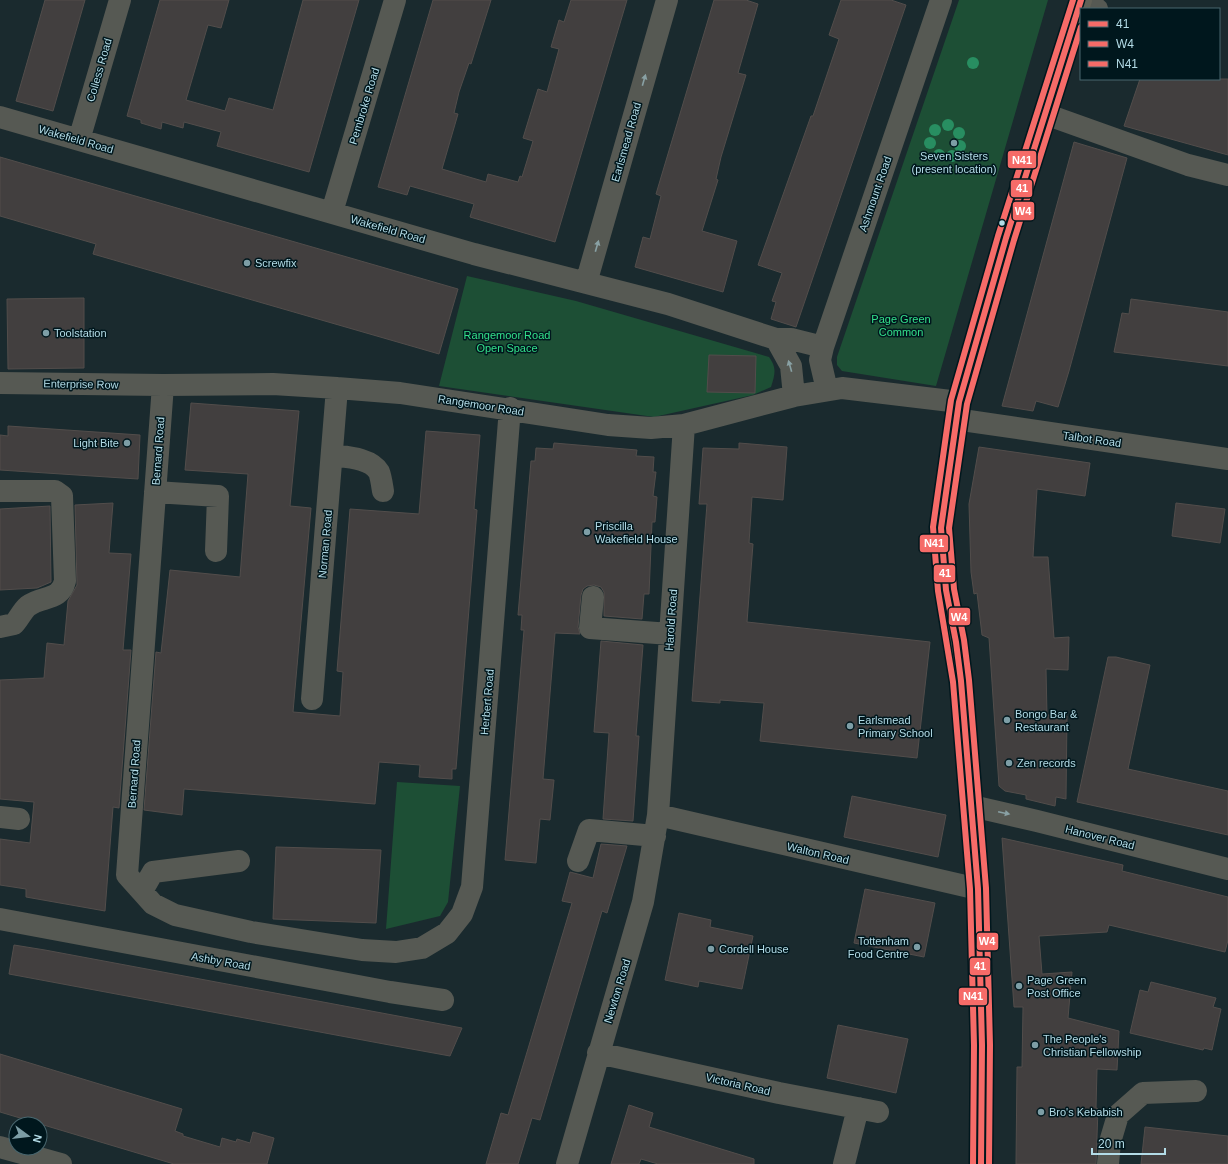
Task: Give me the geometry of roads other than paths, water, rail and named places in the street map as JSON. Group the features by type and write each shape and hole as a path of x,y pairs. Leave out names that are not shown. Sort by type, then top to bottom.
{"main road":[{"path":"981,1164 982,1045 978,890 960,674 943,560 941,528 957,411 1004,245 1081,0"}],"street":[{"name":"Colless Road","path":"79,140 120,0"},
{"name":"Pembroke Road","path":"332,212 395,0"},
{"name":"Earlsmead Road","path":"586,283 667,0"},
{"name":"Ashmount Road","path":"827,390 820,360 823,347 941,0"},
{"path":"1081,0 1095,8"},
{"path":"1045,114 1188,165 1228,175"},
{"name":"Wakefield Road","path":"0,117 474,254 668,304 776,339 791,339 823,347"},
{"path":"776,339 791,366 794,396 827,390 857,388 957,411"},
{"name":"Enterprise Row","path":"0,383 163,385"},
{"name":"Rangemoor Road","path":"163,385 273,384 400,393 510,408 558,418 608,425 651,428 684,425 794,396"},
{"name":"Bernard Road","path":"163,385 127,875 153,904 175,915 252,932 362,950 396,952"},
{"name":"Norman Road","path":"312,699 337,388"},
{"name":"Herbert Road","path":"396,952 422,948 447,933 462,914 472,886 510,408"},
{"name":"Talbot Road","path":"957,411 1228,459"},
{"name":"Harold Road","path":"657,825 684,425"},
{"path":"332,455 350,457 369,463 379,471 383,491"},
{"path":"0,491 55,491 62,496 65,581 62,590 58,594 33,603 24,610 14,624 0,627"},
{"path":"155,492 218,496 216,552"},
{"path":"593,597 590,628 670,634"},
{"name":"Hanover Road","path":"972,806 1228,869"},
{"name":"Walton Road","path":"578,861 589,830 657,825 978,890"},
{"name":"Newton Road","path":"567,1164 643,902 657,825"},
{"path":"142,891 153,872 239,861"},
{"name":"Ashby Road","path":"0,919 359,986 443,1000"},
{"name":"Victoria Road","path":"598,1053 779,1093 868,1110 844,1164"},
{"path":"1108,1164 1110,1142 1118,1115 1143,1093 1196,1091"},
{"path":"0,1147 62,1164"}],"place":[{"name":"Seven Sisters (present location)","path":"954,143"},
{"name":"Screwfix","path":"247,263"},
{"name":"Toolstation","path":"46,333"},
{"name":"Light Bite","path":"127,443"},
{"name":"Priscilla Wakefield House","path":"587,532"},
{"name":"Bongo Bar & Restaurant","path":"1007,720"},
{"name":"Earlsmead Primary School","path":"850,726"},
{"name":"Zen records","path":"1009,763"},
{"name":"Tottenham Food Centre","path":"917,947"},
{"name":"Cordell House","path":"711,949"},
{"name":"Page Green Post Office","path":"1019,986"},
{"name":"The People's Christian Fellowship","path":"1035,1045"},
{"name":"Bro's Kebabish","path":"1041,1112"}],"park label":[{"name":"Page Green Common","path":"901,325"},
{"name":"Rangemoor Road Open Space","path":"507,341"}]}
